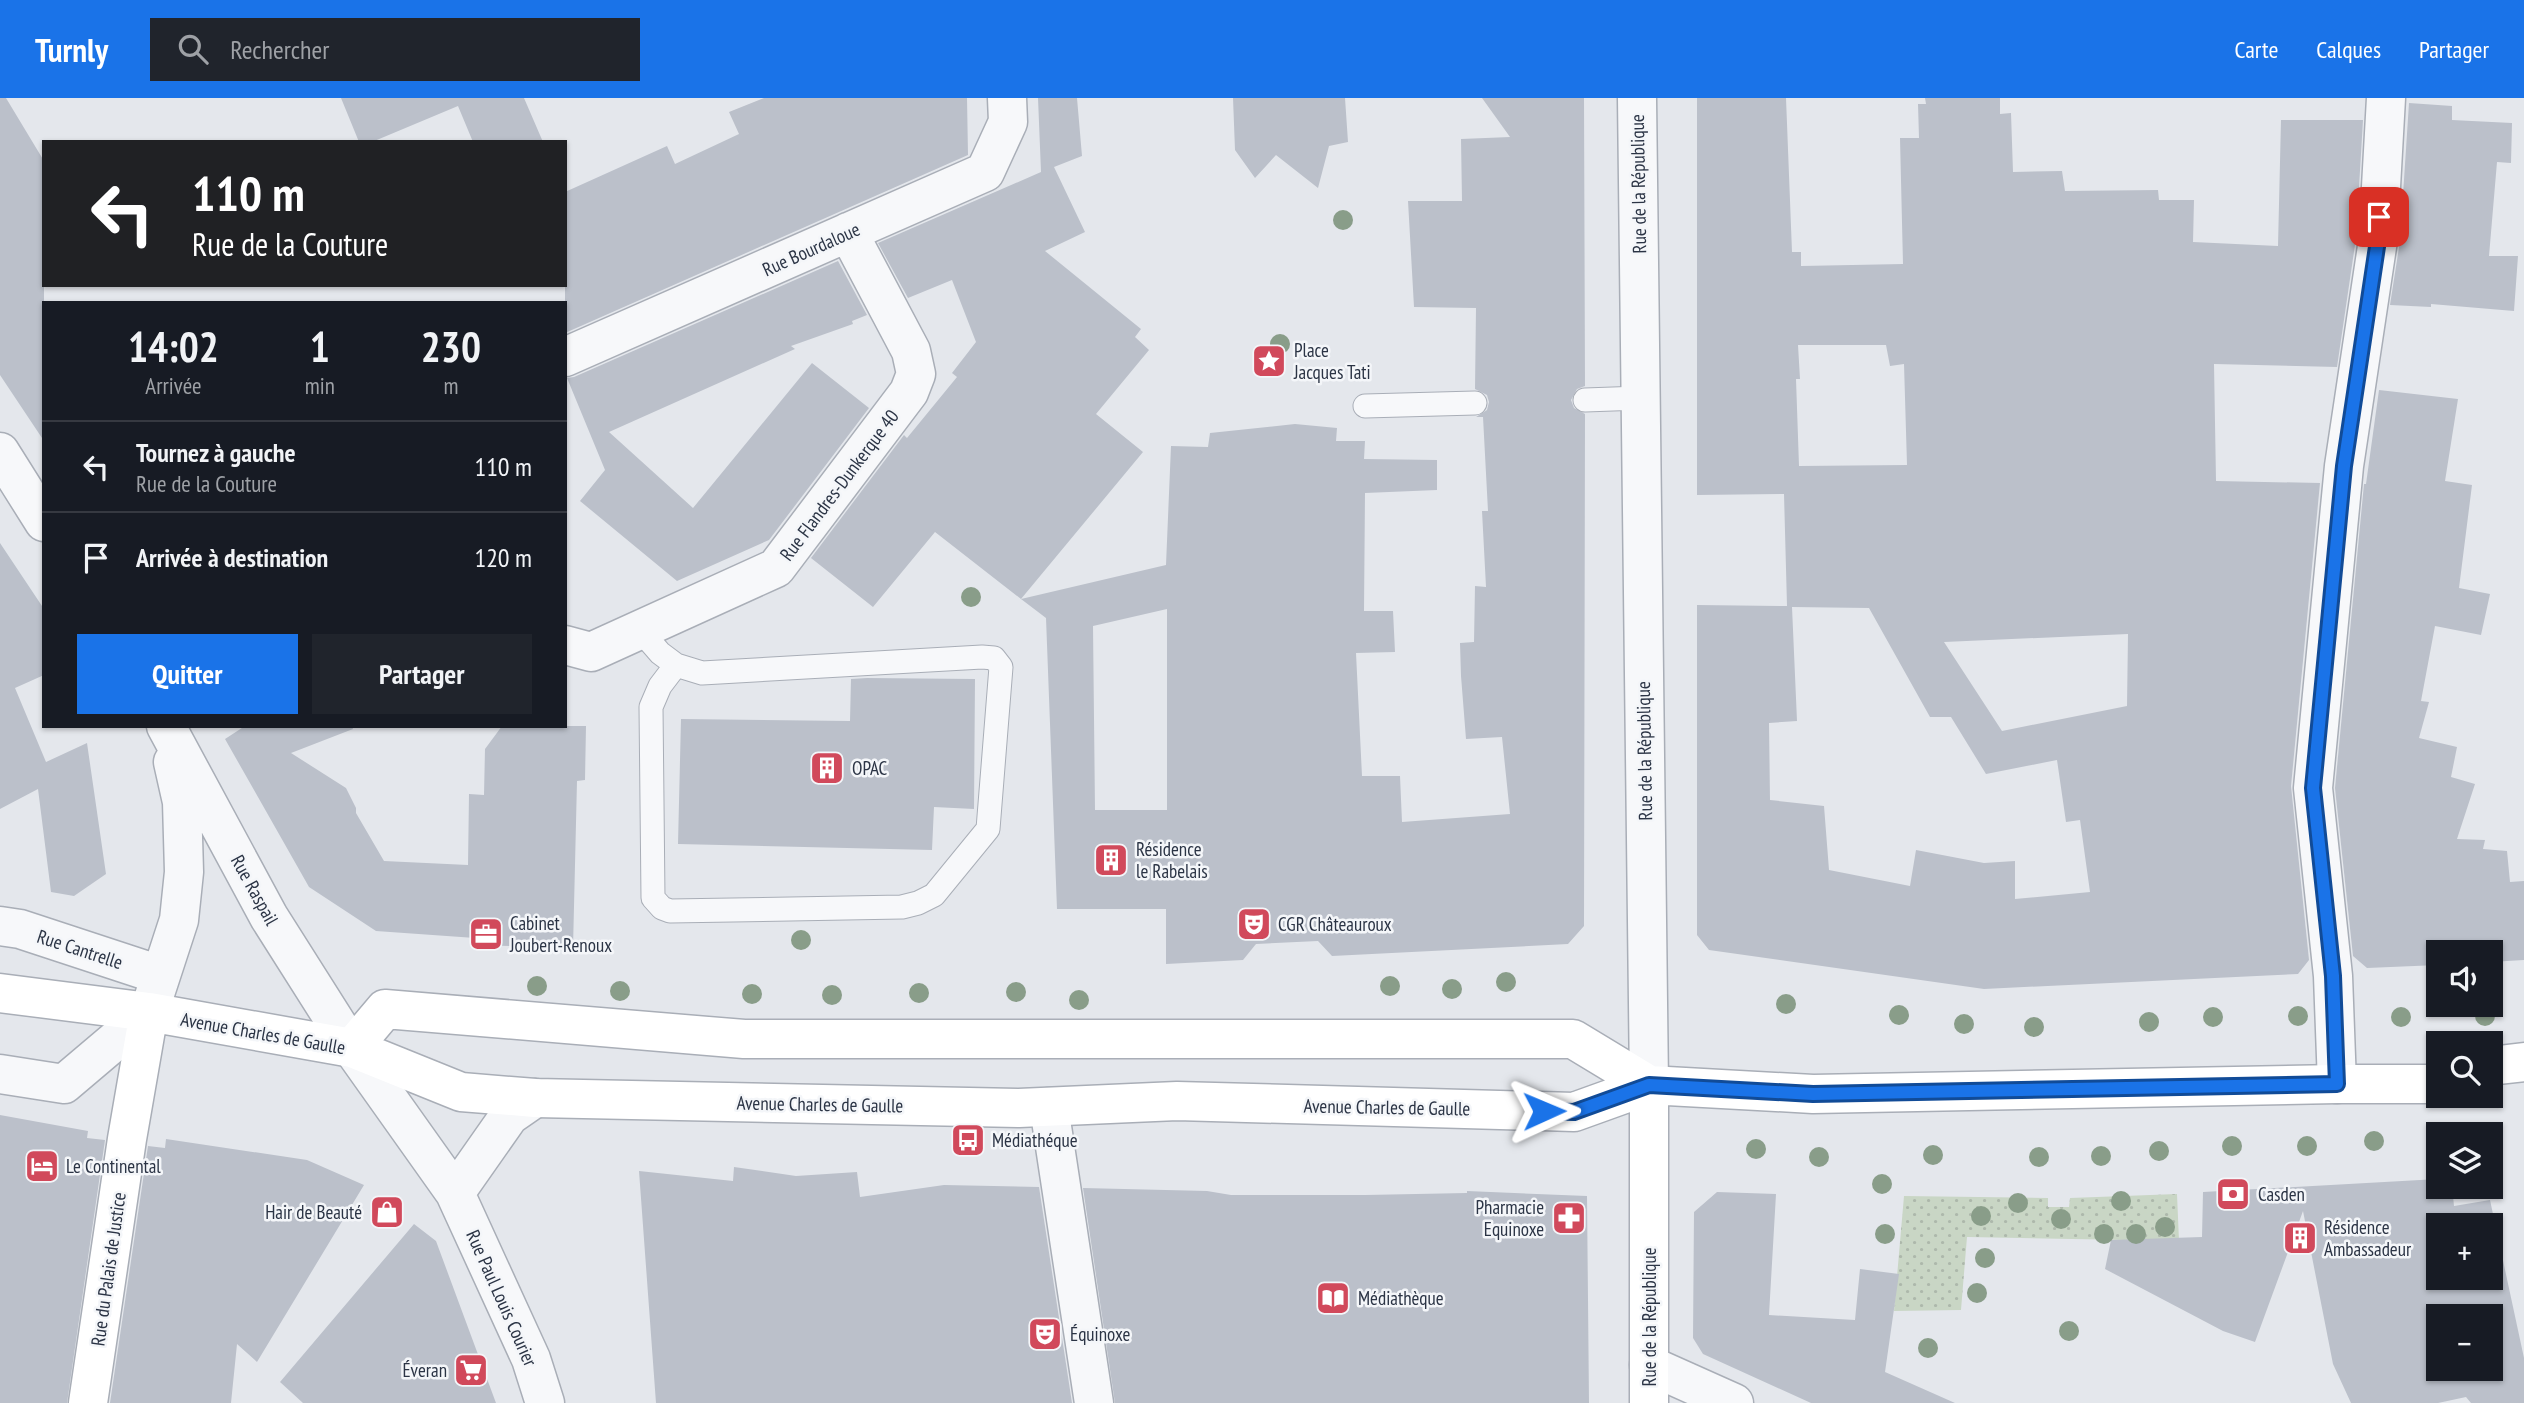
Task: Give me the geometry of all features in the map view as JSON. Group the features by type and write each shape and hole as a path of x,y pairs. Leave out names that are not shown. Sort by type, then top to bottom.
{"main road":[{"name":"Avenue Charles de Gaulle","path":"0,993 149,1012 352,1048 461,1092 535,1098 1049,1107 1177,1101 1574,1112 1649,1085 1813,1094 2426,1084"},
{"name":"Avenue Charles de Gaulle","path":"352,1048 385,1009 744,1039 1573,1039 1649,1085"},
{"name":"Rue du Palais de Justice","path":"88,1403 127,1139 149,1012"},
{"path":"2503,1064 2524,1062"},
{"name":"Avenue Charles de Gaulle","path":"2337,1084 2426,1073"},
{"path":"2503,1084 2524,1084"},
{"name":"Rue de la République","path":"1649,1085 1649,1403"}],"street":[{"name":"Rue Bourdaloue","path":"567,356 985,172 1009,122 1007,98"},
{"name":"Rue de la République","path":"1637,98 1649,1085"},
{"path":"2337,1084 2333,976 2313,788 2344,466 2378,240 2386,98"},
{"name":"Rue Flandres-Dunkerque 40","path":"567,646 591,652 776,568 909,392 916,374 911,351 848,232"},
{"path":"0,452 42,519"},
{"name":"Rue Raspail","path":"149,1012 179,920 184,872 182,802 165,728"},
{"name":"Rue Raspail","path":"166,728 269,918 352,1048"},
{"name":"Rue Cantrelle","path":"0,926 20,929 160,975"},
{"path":"0,1074 64,1084 149,1012"},
{"name":"Rue Paul Louis Courier","path":"352,1048 455,1193 531,1359 545,1403"},
{"path":"455,1193 509,1116 535,1098"},
{"path":"1049,1107 1094,1403"},
{"path":"1649,1365 1734,1403"}],"lane":[{"path":"1585,400 1641,398"},
{"path":"1365,406 1475,403"},
{"path":"640,630 660,653 676,665 702,673 994,658 1001,667 988,828 934,895 918,904 902,907 670,911 662,908 653,898 651,707 660,686 676,665"}],"green space":[{"path":"2177,1194 2179,1241 1967,1237 1961,1310 1894,1311 1904,1196 2048,1198 2048,1207 2069,1207 2070,1198"}],"building":[{"path":"0,98 6,98 42,158 42,438 0,375"},
{"path":"341,98 524,98 542,140 472,140 458,106 377,140 358,140"},
{"path":"764,98 967,98 968,155 567,332 567,191 667,146 675,164 739,134 729,112"},
{"path":"1038,98 1077,98 1082,156 1054,167 1085,232 1045,251 1141,329 1135,337 1149,350 1096,414 1143,452 1021,599 935,532 873,607 811,558 904,435 907,438 957,377 952,373 976,342 952,280 908,298 878,243 1041,172"},
{"path":"1233,98 1345,98 1348,142 1329,146 1318,188 1276,155 1255,178 1235,150"},
{"path":"1482,98 1584,98 1585,386 1577,389 1571,400 1574,408 1585,414 1584,926 1568,944 1332,956 1318,941 1256,944 1243,960 1166,964 1166,909 1057,909 1046,618 1021,599 1166,565 1171,446 1208,447 1210,433 1295,424 1337,428 1336,441 1365,441 1364,459 1437,460 1437,490 1365,493 1364,611 1393,611 1395,652 1356,653 1362,776 1400,776 1402,822 1510,814 1502,737 1466,739 1461,676 1460,643 1474,642 1475,586 1486,587 1482,511 1488,511 1483,417 1476,417 1487,410 1489,402 1487,395 1475,389 1476,308 1414,307 1408,201 1462,201 1461,139 1510,137","holes":["1167,609 1167,810 1095,810 1093,626"]},
{"path":"1697,98 1786,98 1792,252 1801,252 1801,266 1903,264 1900,138 1919,138 1918,104 1926,104 1925,98 2000,98 2000,114 2011,113 2013,172 2062,171 2065,191 2158,190 2159,200 2194,200 2193,242 2278,246 2281,120 2363,120 2356,238 2337,367 2214,364 2216,481 2320,483 2291,786 2309,960 2298,974 1984,989 1709,950 1697,935 1697,605 1787,606 1784,494 1697,495","holes":["1798,345 1886,345 1890,366 1904,364 1907,465 1799,466 1796,379 1800,379","1792,607 1869,608 1930,717 1951,717 1986,774 2057,760 2066,822 2080,820 2090,892 2015,899 2015,861 1984,863 1916,850 1910,886 1829,870 1824,806 1770,800 1769,723 1797,721","2128,634 2127,706 2002,731 1944,642"]},
{"path":"2409,103 2452,106 2452,120 2512,123 2511,163 2497,162 2489,256 2518,256 2514,311 2431,304 2431,307 2390,305 2400,241"},
{"path":"838,261 867,315 852,321 853,324 791,346 795,349 609,432 693,508 812,363 869,408 769,540 677,581 580,501 605,470 567,378"},
{"path":"2379,390 2458,399 2445,481 2472,485 2459,588 2490,594 2481,635 2435,626 2421,701 2429,702 2419,738 2457,747 2451,777 2475,784 2457,839 2485,840 2483,849 2507,851 2510,882 2524,881 2524,960 2503,961 2503,940 2426,940 2426,966 2367,968 2353,956 2335,788 2366,484"},
{"path":"0,543 42,606 42,676 15,688 46,762 87,743 106,874 74,896 51,892 38,789 0,809"},
{"name":"OPAC","path":"851,679 975,679 974,809 934,807 932,850 678,844 681,719 850,721"},
{"path":"586,726 585,780 577,781 573,948 474,945 475,938 376,931 309,887 225,739 242,728 353,728 291,753 346,788 356,813 384,861 468,865 469,794 484,795 485,749 501,728"},
{"path":"0,1115 88,1131 87,1138 105,1140 67,1403 0,1403"},
{"path":"166,1139 307,1160 364,1185 257,1362 237,1344 231,1403 110,1403 148,1146 165,1148"},
{"name":"Équinoxe","path":"734,1167 796,1176 857,1172 860,1197 944,1185 1039,1187 1072,1403 656,1403 639,1171 733,1181"},
{"path":"2426,1180 2426,1199 2453,1199 2454,1206 2490,1200 2493,1213 2426,1213 2426,1290 2503,1290 2503,1260 2524,1358 2524,1403 2471,1403 2466,1397 2438,1403 2351,1403 2333,1364 2303,1211 2255,1342 2223,1331 2105,1269 2111,1240 2202,1237 2203,1192"},
{"name":"Médiathèque","path":"1083,1188 1207,1191 1231,1195 1365,1195 1467,1191 1587,1196 1589,1403 1115,1403"},
{"path":"1717,1192 1776,1194 1769,1315 1855,1320 1860,1269 1899,1274 1885,1372 1955,1403 1811,1403 1703,1354 1693,1338 1694,1212"},
{"path":"414,1224 436,1241 496,1403 303,1403 280,1382"}],"place":[{"name":"Place Jacques Tati","path":"1269,361"},
{"name":"OPAC","path":"827,768"},
{"name":"Résidence le Rabelais","path":"1111,860"},
{"name":"CGR Châteauroux","path":"1254,924"},
{"name":"Cabinet Joubert-Renoux","path":"486,934"},
{"name":"Médiathéque","path":"968,1140"},
{"name":"Le Continental","path":"42,1166"},
{"name":"Casden","path":"2233,1194"},
{"name":"Hair de Beauté","path":"387,1212"},
{"name":"Pharmacie Equinoxe","path":"1569,1218"},
{"name":"Résidence Ambassadeur","path":"2300,1238"},
{"name":"Médiathèque","path":"1333,1298"},
{"name":"Équinoxe","path":"1045,1334"},
{"name":"Éveran","path":"471,1370"}],"route":[{"path":"1544,1111 1574,1112 1649,1085 1813,1094 2337,1084 2333,976 2313,788 2344,466 2378,240 2379,217"}]}
